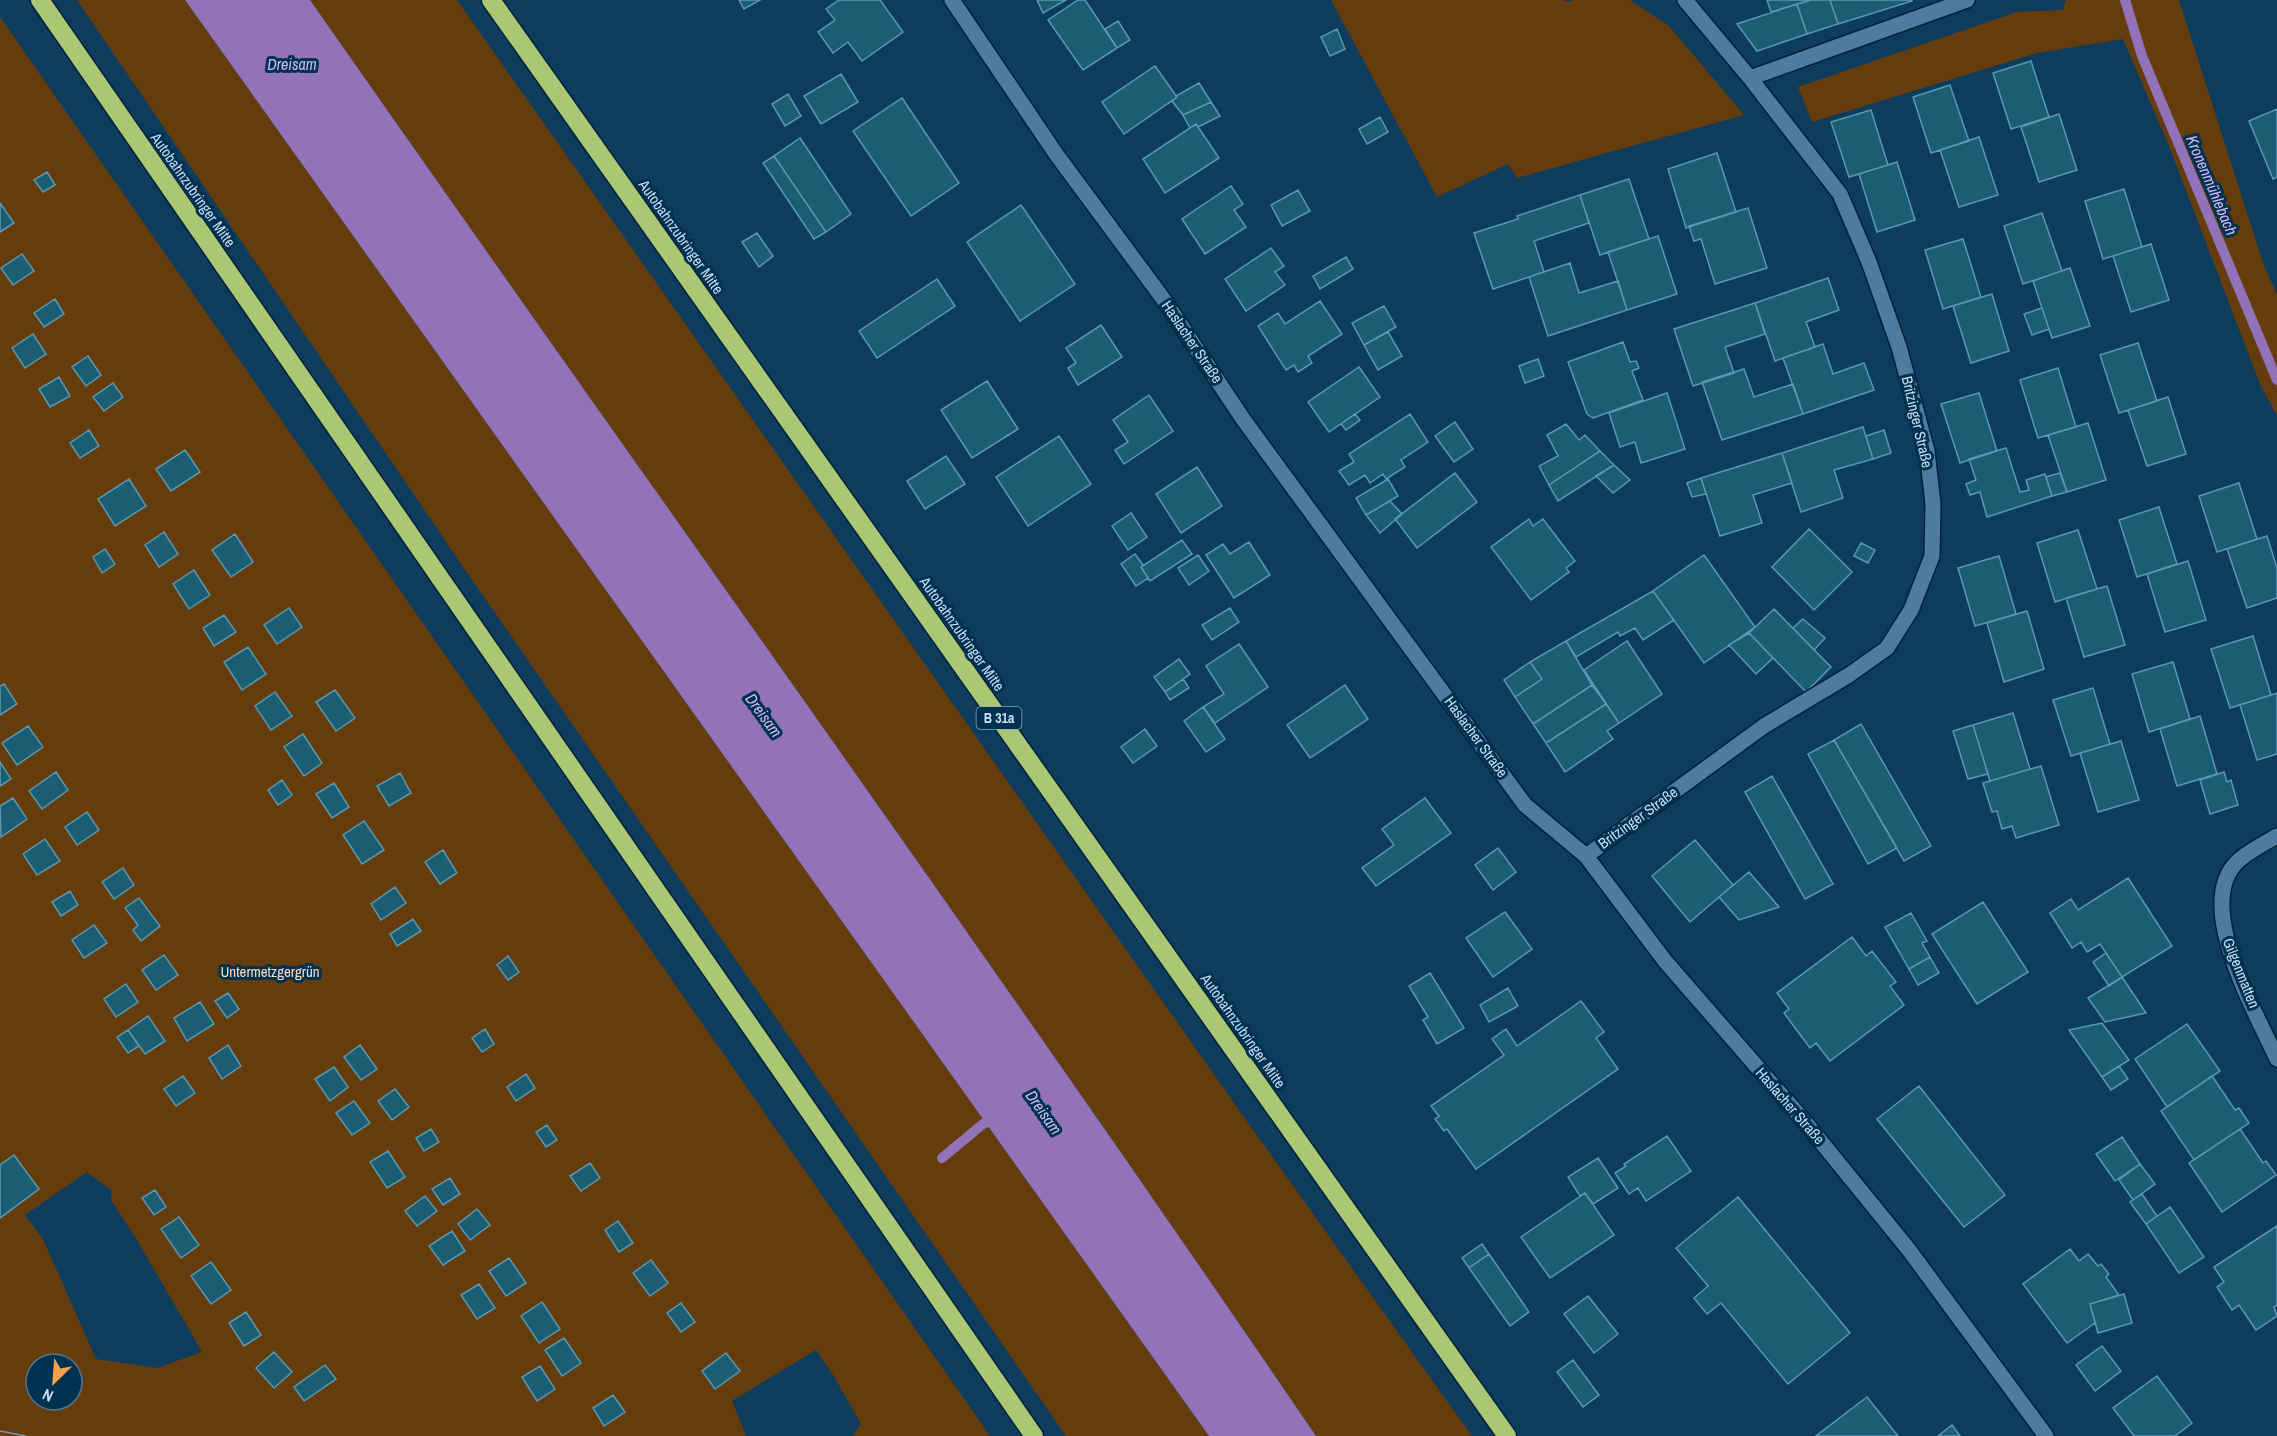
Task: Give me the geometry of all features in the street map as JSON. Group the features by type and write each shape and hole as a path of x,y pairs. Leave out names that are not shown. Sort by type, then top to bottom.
{"highway":[{"name":"Autobahnzubringer Mitte","path":"40,0 1034,1436"},
{"name":"Autobahnzubringer Mitte","path":"491,0 1507,1436"}],"street":[{"name":"Haslacher Straße","path":"952,0 1056,154 1164,300 1243,419 1525,805 1586,856 1665,961 1804,1122 1909,1250 2046,1436"},
{"name":"Britzinger Straße","path":"1586,856 1764,726 1849,675 1887,648 1911,610 1932,556 1933,504 1927,451 1899,347 1869,262 1840,194 1750,78 1685,0"},
{"path":"1750,78 1967,0"},
{"name":"Gilgenmatten","path":"2277,836 2237,862 2226,882 2221,915 2228,950 2277,1059"}],"green space":[{"path":"77,0 185,0 1209,1436 1066,1436 466,571"},
{"path":"310,0 457,0 1251,1127 1472,1436 1316,1436 1067,1075"},
{"path":"1331,0 1562,0 1571,2 1573,0 1630,0 1669,26 1744,115 1517,178 1508,164 1437,197"},
{"path":"2066,0 2179,0 2263,263 2277,295 2277,416 2260,384 2169,146 2123,39 2037,53 1812,122 1798,87 2017,12 2063,10"},
{"name":"Untermetzgergrün","path":"0,17 990,1436 853,1436 861,1424 816,1350 732,1401 746,1436 0,1436","holes":["87,1172 112,1191 111,1200 202,1352 157,1368 96,1359 43,1239 25,1215"]}],"water":[{"name":"Dreisam","path":"185,0 310,0 1067,1075 1316,1436 1209,1436"}],"building":[{"path":"739,0 760,0 744,9"},
{"path":"839,0 880,0 903,32 862,61 848,42 833,53 818,32 835,20 826,9"},
{"path":"1037,0 1066,0 1043,13"},
{"path":"1078,0 1085,0 1117,48 1083,70 1048,20"},
{"path":"1767,0 1811,0 1771,12"},
{"path":"1811,0 1830,0 1838,24 1807,34 1797,4"},
{"path":"1830,0 1912,0 1912,1 1838,24"},
{"path":"1797,4 1807,34 1757,51 1737,24"},
{"path":"1118,21 1130,40 1117,48 1105,29"},
{"path":"1337,29 1345,49 1330,56 1321,37"},
{"path":"2031,61 2049,117 2011,129 1993,73"},
{"path":"1155,66 1177,97 1124,134 1102,102"},
{"path":"841,74 858,102 821,124 804,96"},
{"path":"1199,83 1211,102 1183,115 1172,101 1176,96"},
{"path":"1950,85 1969,141 1931,153 1913,97"},
{"path":"788,94 801,116 785,126 772,104"},
{"path":"902,98 959,183 911,216 853,131"},
{"path":"1211,102 1220,116 1198,127 1196,124 1190,128 1183,115"},
{"path":"2277,109 2277,177 2273,179 2249,121"},
{"path":"1871,110 1888,165 1849,177 1831,122"},
{"path":"2059,114 2077,170 2039,182 2021,127"},
{"path":"1380,117 1388,132 1367,144 1359,129"},
{"path":"1196,124 1219,158 1165,193 1143,159"},
{"path":"1979,137 1998,195 1959,207 1940,150"},
{"path":"800,138 851,214 826,232 774,156"},
{"path":"1717,153 1736,212 1686,228 1668,169"},
{"path":"774,156 826,232 814,239 763,163"},
{"path":"1897,162 1915,220 1877,232 1859,174"},
{"path":"47,172 55,185 43,192 34,180"},
{"path":"1629,179 1649,239 1600,255 1580,195"},
{"path":"1231,186 1243,204 1234,210 1246,227 1205,254 1182,219"},
{"path":"2124,189 2142,247 2103,259 2085,201"},
{"path":"1298,190 1310,211 1282,226 1271,205"},
{"path":"1580,195 1589,223 1534,241 1544,272 1493,289 1474,233"},
{"path":"0,203 14,223 0,232"},
{"path":"1021,205 1075,284 1020,321 967,242"},
{"path":"1748,208 1767,268 1715,284 1701,239 1694,241 1689,226"},
{"path":"2042,213 2062,271 2023,284 2004,226"},
{"path":"757,233 773,256 759,267 742,242"},
{"path":"1658,236 1677,294 1627,310 1608,252"},
{"path":"1963,239 1981,297 1943,309 1925,250"},
{"path":"2151,244 2169,300 2131,312 2113,256"},
{"path":"1271,248 1284,266 1275,272 1285,285 1246,311 1225,279"},
{"path":"22,254 34,271 13,285 1,268"},
{"path":"1346,257 1353,269 1320,289 1313,276"},
{"path":"1570,263 1579,293 1618,281 1627,310 1548,336 1529,277"},
{"path":"2070,268 2090,326 2052,338 2033,281"},
{"path":"1828,278 1839,310 1806,322 1815,347 1775,361 1755,303"},
{"path":"937,279 955,306 877,358 859,331"},
{"path":"1992,294 2009,351 1971,363 1953,306"},
{"path":"55,299 64,314 44,327 34,313"},
{"path":"1320,301 1342,334 1308,356 1312,363 1298,372 1294,365 1286,370 1258,326 1278,313 1285,324"},
{"path":"1755,303 1765,334 1725,347 1734,373 1693,386 1674,329"},
{"path":"1384,306 1396,327 1364,345 1352,323"},
{"path":"2042,308 2049,329 2032,335 2024,314"},
{"path":"1101,325 1122,357 1078,385 1068,368 1076,363 1066,348"},
{"path":"1388,332 1402,356 1378,370 1364,345"},
{"path":"33,334 46,354 25,368 12,348"},
{"path":"1623,342 1630,362 1636,361 1639,368 1632,371 1643,400 1593,418 1587,414 1568,362"},
{"path":"2138,343 2157,401 2119,413 2100,355"},
{"path":"1823,344 1833,374 1864,363 1874,390 1803,414 1783,358"},
{"path":"88,356 101,375 86,386 72,367"},
{"path":"1538,359 1544,376 1525,383 1519,366"},
{"path":"1359,367 1380,397 1329,432 1308,402"},
{"path":"2058,368 2076,427 2038,438 2020,380"},
{"path":"1744,369 1754,397 1793,384 1803,414 1722,440 1702,382"},
{"path":"59,377 70,396 50,407 39,389"},
{"path":"987,381 1018,429 972,458 941,410"},
{"path":"113,383 123,397 104,411 93,397"},
{"path":"1667,393 1685,449 1641,463 1635,442 1620,447 1609,413"},
{"path":"1979,393 1997,451 1960,463 1941,404"},
{"path":"1149,395 1173,431 1124,464 1115,450 1128,442 1113,420"},
{"path":"2168,397 2186,454 2147,466 2128,410"},
{"path":"1355,414 1360,420 1346,430 1341,424"},
{"path":"1410,414 1428,442 1401,460 1405,467 1386,479 1383,474 1370,483 1365,475 1349,485 1339,471 1354,462 1349,454"},
{"path":"1455,422 1473,449 1454,462 1435,436"},
{"path":"2088,423 2106,480 2067,492 2048,435"},
{"path":"1566,424 1579,440 1585,435 1600,451 1549,485 1539,466 1558,456 1547,435"},
{"path":"1863,427 1873,459 1834,470 1843,498 1801,512 1782,453"},
{"path":"89,430 99,446 80,458 70,443"},
{"path":"1884,430 1891,453 1873,459 1866,436"},
{"path":"1059,436 1091,484 1028,526 996,477"},
{"path":"2006,448 2020,492 2029,490 2026,480 2045,474 2052,496 1987,517 1980,492 1970,495 1966,484 1976,480 1969,459"},
{"path":"185,450 200,472 171,491 156,469"},
{"path":"1600,451 1614,465 1558,501 1549,485"},
{"path":"1782,453 1792,483 1753,495 1762,523 1720,536 1701,478"},
{"path":"946,456 965,484 925,509 907,481"},
{"path":"1614,465 1630,480 1613,493 1596,476"},
{"path":"1197,467 1222,506 1181,533 1156,494"},
{"path":"1455,473 1477,502 1417,548 1395,519"},
{"path":"2060,473 2067,492 2052,496 2046,477"},
{"path":"1701,478 1706,494 1692,497 1687,483"},
{"path":"129,479 146,506 115,526 98,499"},
{"path":"1388,479 1398,496 1366,515 1356,498"},
{"path":"2239,483 2257,539 2217,552 2199,496"},
{"path":"1390,501 1402,514 1380,533 1366,515"},
{"path":"2159,507 2177,564 2137,577 2119,520"},
{"path":"1131,513 1147,537 1128,550 1112,526"},
{"path":"1529,519 1533,526 1543,519 1575,561 1566,568 1569,572 1531,600 1491,547"},
{"path":"1809,529 1852,572 1814,610 1772,567"},
{"path":"2078,530 2097,589 2055,602 2037,543"},
{"path":"164,532 178,554 159,567 145,545"},
{"path":"235,534 253,562 231,577 212,550"},
{"path":"2267,536 2277,568 2277,598 2247,608 2227,549"},
{"path":"1182,540 1192,554 1150,581 1141,567"},
{"path":"1249,542 1270,575 1234,598 1206,555 1223,544 1230,554"},
{"path":"1861,543 1875,550 1868,563 1854,556"},
{"path":"105,549 115,564 102,573 93,557"},
{"path":"1135,554 1148,578 1136,586 1121,564"},
{"path":"1198,555 1209,571 1189,585 1178,568"},
{"path":"1704,555 1755,627 1704,663 1653,591"},
{"path":"1999,556 2016,614 1975,626 1958,568"},
{"path":"2188,561 2206,620 2165,632 2147,574"},
{"path":"194,570 210,595 189,609 173,584"},
{"path":"2107,586 2125,645 2084,657 2066,598"},
{"path":"1653,591 1674,620 1643,640 1635,628 1620,636 1618,632 1576,657 1566,641"},
{"path":"289,608 302,627 277,644 264,625"},
{"path":"1230,608 1239,622 1212,640 1202,625"},
{"path":"1774,609 1831,667 1806,692 1749,633"},
{"path":"2027,611 2044,669 2004,682 1987,623"},
{"path":"224,615 236,632 214,646 203,628"},
{"path":"1803,619 1825,638 1814,650 1793,628"},
{"path":"1749,633 1773,658 1756,674 1729,645"},
{"path":"2253,636 2271,695 2230,708 2211,649"},
{"path":"1566,641 1592,685 1533,724 1515,697 1542,679 1530,662"},
{"path":"1627,641 1662,694 1619,723 1584,670"},
{"path":"1239,644 1268,687 1215,723 1203,707 1224,694 1206,666"},
{"path":"248,647 266,674 242,690 224,662"},
{"path":"1179,659 1190,674 1165,692 1154,677"},
{"path":"1530,662 1542,679 1515,697 1504,680"},
{"path":"2173,662 2190,719 2149,732 2132,674"},
{"path":"1183,679 1189,688 1170,700 1165,692"},
{"path":"4,684 17,704 0,715 0,686"},
{"path":"1345,685 1368,719 1310,758 1287,725"},
{"path":"1592,685 1606,704 1546,743 1533,724"},
{"path":"2093,688 2110,744 2071,756 2053,700"},
{"path":"335,690 355,718 336,731 316,702"},
{"path":"275,692 292,716 271,730 255,706"},
{"path":"2277,693 2277,754 2257,760 2240,705"},
{"path":"1606,704 1619,723 1607,731 1613,739 1565,772 1546,743"},
{"path":"1203,707 1225,739 1206,752 1184,721"},
{"path":"2013,713 2030,769 1990,781 1973,725"},
{"path":"2200,716 2217,774 2177,786 2160,729"},
{"path":"1861,724 1931,846 1904,861 1834,740"},
{"path":"1973,725 1988,774 1968,779 1953,731"},
{"path":"28,726 43,747 17,765 2,743"},
{"path":"1145,729 1157,746 1133,763 1121,747"},
{"path":"303,734 322,763 304,776 284,747"},
{"path":"1834,740 1897,848 1868,864 1808,754"},
{"path":"2121,741 2139,800 2098,812 2080,753"},
{"path":"0,762 11,779 0,786"},
{"path":"2041,766 2059,825 2016,838 2012,826 2002,829 1997,811 1992,812 1983,783"},
{"path":"56,772 68,790 42,809 29,791"},
{"path":"2224,772 2227,782 2231,780 2238,805 2210,814 2200,780"},
{"path":"400,773 411,793 389,806 377,786"},
{"path":"1772,776 1833,884 1805,899 1745,792"},
{"path":"282,780 292,795 278,805 268,790"},
{"path":"334,783 349,807 332,818 316,794"},
{"path":"13,798 27,819 1,837 0,806"},
{"path":"1425,798 1451,833 1376,886 1362,868 1394,845 1382,829"},
{"path":"87,812 99,830 77,845 65,827"},
{"path":"364,821 384,850 362,864 343,835"},
{"path":"45,839 60,861 37,875 23,854"},
{"path":"1695,840 1733,885 1690,922 1652,876"},
{"path":"1498,848 1516,872 1493,890 1475,865"},
{"path":"443,850 457,873 440,884 425,862"},
{"path":"123,868 134,885 114,899 102,882"},
{"path":"1749,872 1779,907 1739,920 1719,897"},
{"path":"2128,878 2172,946 2122,977 2100,944 2087,952 2081,942 2072,948 2050,913 2071,899 2078,910"},
{"path":"395,887 406,903 381,920 371,904"},
{"path":"70,891 78,905 61,916 52,902"},
{"path":"139,898 160,926 141,941 133,930 138,925 125,908"},
{"path":"1983,902 2028,972 1977,1004 1932,934"},
{"path":"1505,912 1532,949 1493,977 1466,938"},
{"path":"1911,913 1927,941 1922,943 1930,957 1909,969 1885,927"},
{"path":"413,919 421,931 397,946 390,934"},
{"path":"94,925 107,943 84,958 72,940"},
{"path":"1852,937 1866,956 1872,951 1896,982 1890,986 1904,1005 1830,1061 1816,1043 1810,1048 1784,1013 1789,1009 1777,993"},
{"path":"2106,953 2122,977 2109,986 2093,962"},
{"path":"164,955 178,975 156,990 142,970"},
{"path":"508,956 519,972 508,980 497,965"},
{"path":"1930,957 1939,973 1918,985 1909,969"},
{"path":"1430,973 1464,1028 1437,1044 1423,1020 1428,1017 1409,986"},
{"path":"2122,977 2146,1013 2105,1022 2088,998"},
{"path":"126,984 138,1002 116,1017 104,999"},
{"path":"1508,988 1518,1006 1489,1022 1480,1005"},
{"path":"228,993 239,1009 227,1018 215,1001"},
{"path":"1581,1001 1604,1032 1596,1038 1618,1069 1476,1169 1447,1129 1444,1131 1435,1119 1439,1116 1431,1106 1504,1055 1492,1039 1506,1029 1517,1046"},
{"path":"200,1002 214,1024 187,1041 174,1018"},
{"path":"148,1016 165,1041 145,1054 128,1030"},
{"path":"2102,1023 2129,1060 2102,1077 2069,1030"},
{"path":"2187,1024 2220,1071 2167,1107 2135,1059"},
{"path":"485,1029 494,1044 482,1052 472,1038"},
{"path":"128,1030 139,1046 128,1053 117,1037"},
{"path":"228,1045 241,1066 222,1079 209,1058"},
{"path":"360,1045 377,1069 361,1080 344,1057"},
{"path":"2119,1066 2128,1079 2111,1090 2102,1077"},
{"path":"334,1067 348,1087 330,1101 315,1079"},
{"path":"526,1074 535,1088 516,1101 507,1087"},
{"path":"183,1076 195,1093 176,1106 164,1089"},
{"path":"2212,1076 2235,1110 2239,1108 2249,1123 2194,1160 2161,1111"},
{"path":"1919,1086 2005,1195 1964,1227 1877,1119"},
{"path":"395,1089 409,1107 392,1120 378,1101"},
{"path":"354,1101 370,1123 352,1135 336,1113"},
{"path":"547,1125 557,1140 546,1147 536,1132"},
{"path":"431,1129 439,1142 424,1151 416,1138"},
{"path":"2240,1129 2263,1163 2266,1161 2276,1175 2222,1212 2189,1163"},
{"path":"1667,1136 1691,1171 1646,1201 1638,1188 1629,1194 1615,1173 1626,1166 1624,1164"},
{"path":"2122,1137 2140,1164 2115,1181 2096,1154"},
{"path":"388,1151 405,1177 387,1188 370,1162"},
{"path":"14,1155 39,1189 0,1218 0,1165"},
{"path":"1598,1158 1618,1188 1593,1204 1585,1193 1580,1196 1568,1177"},
{"path":"590,1163 600,1178 581,1191 570,1176"},
{"path":"2140,1164 2155,1184 2133,1200 2119,1180"},
{"path":"450,1178 460,1194 443,1205 432,1189"},
{"path":"155,1190 166,1207 154,1215 142,1198"},
{"path":"1585,1193 1614,1235 1550,1278 1521,1237"},
{"path":"2142,1194 2157,1216 2146,1224 2130,1202"},
{"path":"425,1196 437,1211 417,1226 405,1211"},
{"path":"1738,1197 1850,1333 1788,1384 1721,1303 1707,1314 1694,1298 1708,1286 1676,1248"},
{"path":"2170,1207 2204,1257 2179,1273 2146,1224"},
{"path":"477,1209 490,1225 470,1240 458,1224"},
{"path":"179,1217 199,1245 181,1258 161,1229"},
{"path":"618,1221 633,1243 619,1252 605,1230"},
{"path":"2277,1226 2277,1305 2274,1307 2277,1316 2256,1330 2239,1305 2232,1310 2217,1287 2224,1282 2214,1267"},
{"path":"452,1231 465,1251 443,1265 429,1246"},
{"path":"1482,1244 1489,1254 1469,1268 1462,1258"},
{"path":"2070,1249 2079,1261 2088,1254 2098,1266 2101,1264 2109,1274 2106,1277 2119,1295 2090,1304 2095,1323 2067,1343 2023,1284"},
{"path":"1489,1254 1529,1312 1510,1326 1469,1268"},
{"path":"509,1258 526,1283 506,1296 489,1271"},
{"path":"651,1260 668,1283 650,1296 633,1273"},
{"path":"211,1262 231,1290 211,1304 191,1276"},
{"path":"479,1284 495,1308 477,1319 461,1295"},
{"path":"2124,1294 2132,1323 2098,1333 2090,1304"},
{"path":"1588,1296 1618,1334 1594,1353 1564,1314"},
{"path":"542,1302 560,1329 539,1343 521,1316"},
{"path":"681,1303 695,1322 681,1332 667,1313"},
{"path":"246,1312 261,1335 244,1346 229,1323"},
{"path":"564,1338 581,1363 562,1376 545,1350"},
{"path":"2102,1346 2121,1371 2095,1391 2076,1365"},
{"path":"274,1352 292,1372 274,1388 256,1368"},
{"path":"726,1353 740,1371 715,1389 702,1371"},
{"path":"1573,1360 1599,1395 1583,1407 1557,1372"},
{"path":"325,1365 336,1379 304,1401 294,1387"},
{"path":"540,1366 555,1389 537,1401 522,1377"},
{"path":"2157,1376 2192,1423 2175,1436 2134,1436 2113,1408"},
{"path":"613,1395 625,1412 604,1426 593,1408"},
{"path":"1867,1397 1898,1436 1816,1436"},
{"path":"1952,1425 1960,1436 1938,1436"}],"waterway":[{"name":"Kronenmühlebach","path":"2125,0 2142,56 2277,380"},
{"path":"942,1158 983,1124 997,1117"}],"tram line":[{"path":"0,1431 26,1436"}]}
